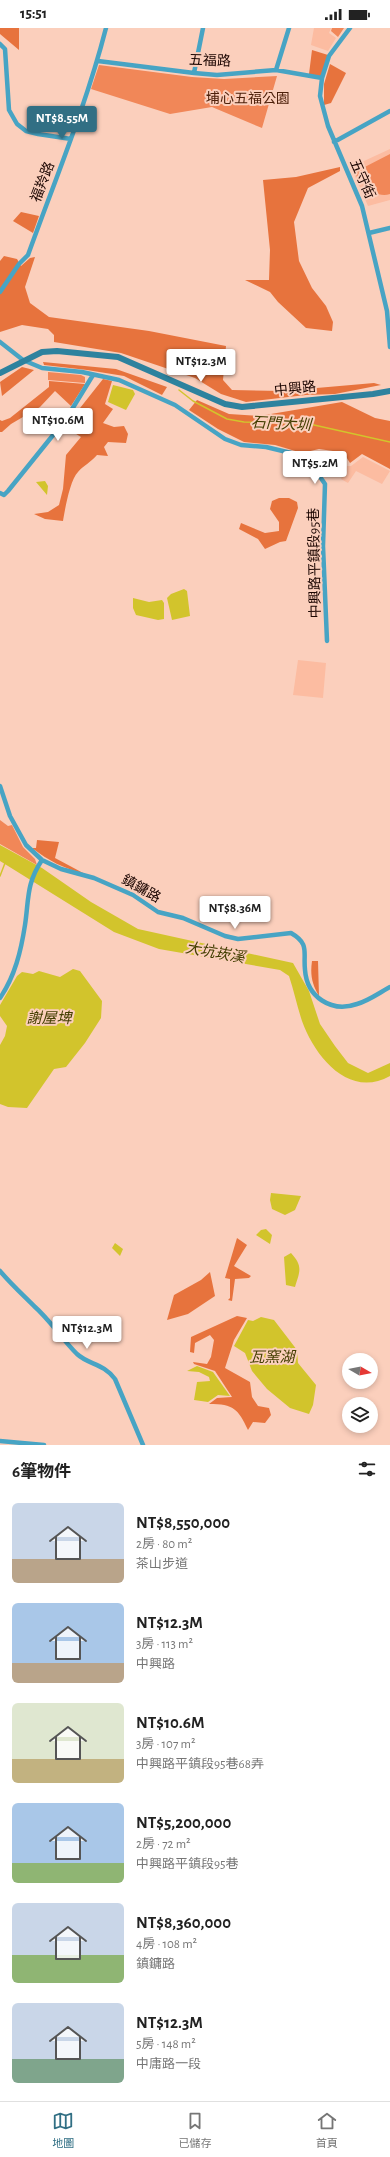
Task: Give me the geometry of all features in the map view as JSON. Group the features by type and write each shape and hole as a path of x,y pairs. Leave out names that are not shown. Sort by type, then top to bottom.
{"street":[{"name":"福羚路","path":"0,292 19,264 28,255 98,61 106,28"},
{"path":"194,73 203,28"},
{"path":"276,70 289,28"},
{"name":"五守街","path":"350,28 330,56 322,78 320,96 322,108 334,142 362,206 388,311 390,347"},
{"path":"0,44 5,49 9,110 17,124 26,131 71,139"},
{"name":"五福路","path":"98,61 217,75 276,70 322,78"},
{"path":"334,142 390,111"},
{"path":"369,233 390,228"},
{"path":"0,342 23,360"},
{"name":"中興路","path":"0,373 23,360 42,352 57,351 118,357 225,404 242,407 390,391"},
{"name":"中興路平鎮段95巷","path":"23,360 42,368 82,372 119,380 175,405 225,439 236,443 291,453 309,461 324,484 323,546 327,642"},
{"path":"2,494 66,419 93,375"},
{"path":"0,786 10,816 26,845 41,862 31,881 26,898 25,925 16,969 0,998"},
{"name":"鎮鏞路","path":"41,862 94,878 133,895 158,912 183,918 225,936 238,939 291,933 297,937 306,950 305,970 308,983 315,996 326,1004 339,1007 357,1004 390,987"},
{"path":"0,1271 12,1286 35,1306 78,1355 106,1368 111,1373 115,1379 143,1445"},
{"path":"0,1442 44,1445"}],"shaded area":[{"path":"0,28 19,28 19,50 0,34"},
{"path":"314,28 331,28 329,33 336,38 328,51 311,45"},
{"path":"312,50 328,55 321,77 309,74"},
{"path":"330,64 346,73 331,103 324,105 324,84"},
{"path":"390,149 390,200 368,206 351,167"},
{"path":"340,167 340,171 308,188 294,222 299,261 312,288 326,306 333,322 332,331 306,328 278,302 270,292 245,280 269,280 270,250 263,180 296,177"},
{"path":"21,212 39,216 33,233 13,221"},
{"path":"4,256 17,259 21,266 30,258 35,257 25,287 30,303 49,317 149,331 226,346 223,380 232,390 282,391 374,383 381,385 335,394 306,395 246,402 221,394 195,378 121,353 54,342 54,335 48,329 22,325 0,332 0,261"},
{"path":"43,362 116,369 167,387 162,395 124,376 44,365"},
{"path":"22,367 34,370 2,396 0,382"},
{"path":"103,379 112,381 105,404 113,409 103,423 114,427 124,426 128,434 126,443 108,442 104,447 108,456 97,455 78,472 70,488 63,521 45,519 34,514 48,512 59,505 63,489 66,455 81,437 65,427"},
{"path":"49,381 85,384 71,406 55,391 40,407 0,432 0,420 2,421 10,418 49,387"},
{"path":"197,400 229,414 259,416 342,402 375,418 390,421 390,469 362,454 350,463 345,455 333,451 319,449 302,453 275,445 244,442 218,429 189,410"},
{"path":"363,457 390,471 382,484 356,471 348,483 341,479 347,466 351,466"},
{"path":"279,498 289,498 297,502 298,508 286,541 280,542 265,549 258,539 239,529 241,523 265,533 279,531 279,522 270,509 272,501"},
{"path":"298,660 326,663 323,698 293,695"},
{"path":"37,840 59,842 55,858 85,874 63,867 38,853 32,848 36,848"},
{"path":"312,961 318,961 319,996 312,979"},
{"path":"237,1238 247,1245 234,1266 251,1276 249,1278 235,1279 232,1301 228,1300 230,1298 230,1279 225,1278"},
{"path":"210,1272 215,1296 188,1314 167,1320 174,1295 201,1280"},
{"path":"237,1316 247,1318 234,1340 225,1368 250,1382 252,1397 258,1406 269,1408 271,1415 265,1423 253,1422 248,1430 241,1417 234,1409 224,1405 209,1404 217,1398 232,1397 215,1371 194,1364 193,1362 207,1364 211,1357 214,1340 210,1335 195,1343 194,1353 190,1352 191,1337"}],"green space":[{"path":"332,28 344,28 338,37 331,31"},
{"name":"埔心五福公園","path":"99,65 192,77 224,79 277,76 262,128 212,107 170,114 91,89"},
{"path":"390,154 390,194 383,195 374,192 366,185 367,173 357,177 355,172"},
{"path":"48,372 81,375 85,377 85,383 48,380"},
{"path":"0,820 8,826 12,825 23,847 35,859 37,865 0,844"}],"water":[{"path":"113,385 133,390 135,394 126,410 108,402"},
{"path":"45,481 48,486 47,495 36,482"},
{"path":"184,589 187,591 190,616 172,620 167,598 171,594"},
{"path":"133,598 149,602 162,600 164,603 164,619 158,620 136,615 133,608"},
{"name":"大坑崁溪","path":"0,845 42,868 91,902 138,929 293,963 309,991 320,1024 348,1063 368,1073 390,1063 390,1076 375,1082 361,1082 348,1078 336,1071 315,1048 302,1021 289,976 280,970 159,949 114,932 0,861"},
{"name":"謝屋埤","path":"73,969 80,971 102,1001 101,1018 85,1043 66,1067 54,1069 27,1108 8,1107 0,1104 0,1045 5,1036 7,1026 0,1016 0,1005 17,976 22,972 33,974 39,971 60,977"},
{"path":"271,1193 301,1196 295,1210 285,1215 272,1209 270,1200"},
{"path":"266,1229 272,1235 270,1244 256,1235 261,1230"},
{"path":"115,1243 123,1249 120,1256 112,1248"},
{"path":"291,1253 299,1265 295,1287 286,1285 284,1257"},
{"name":"瓦窯湖","path":"261,1317 274,1320 297,1350 298,1363 316,1385 313,1405 309,1414 290,1408 267,1389 252,1371 245,1353 234,1346 248,1320 253,1321"},
{"path":"197,1366 213,1372 230,1396 218,1395 208,1402 194,1400 197,1382 210,1381 209,1377 199,1372 187,1371"}],"waterway":[{"name":"石門大圳","path":"179,390 193,401 227,419 244,422 305,423 390,442"},
{"path":"0,876 5,863"}]}
